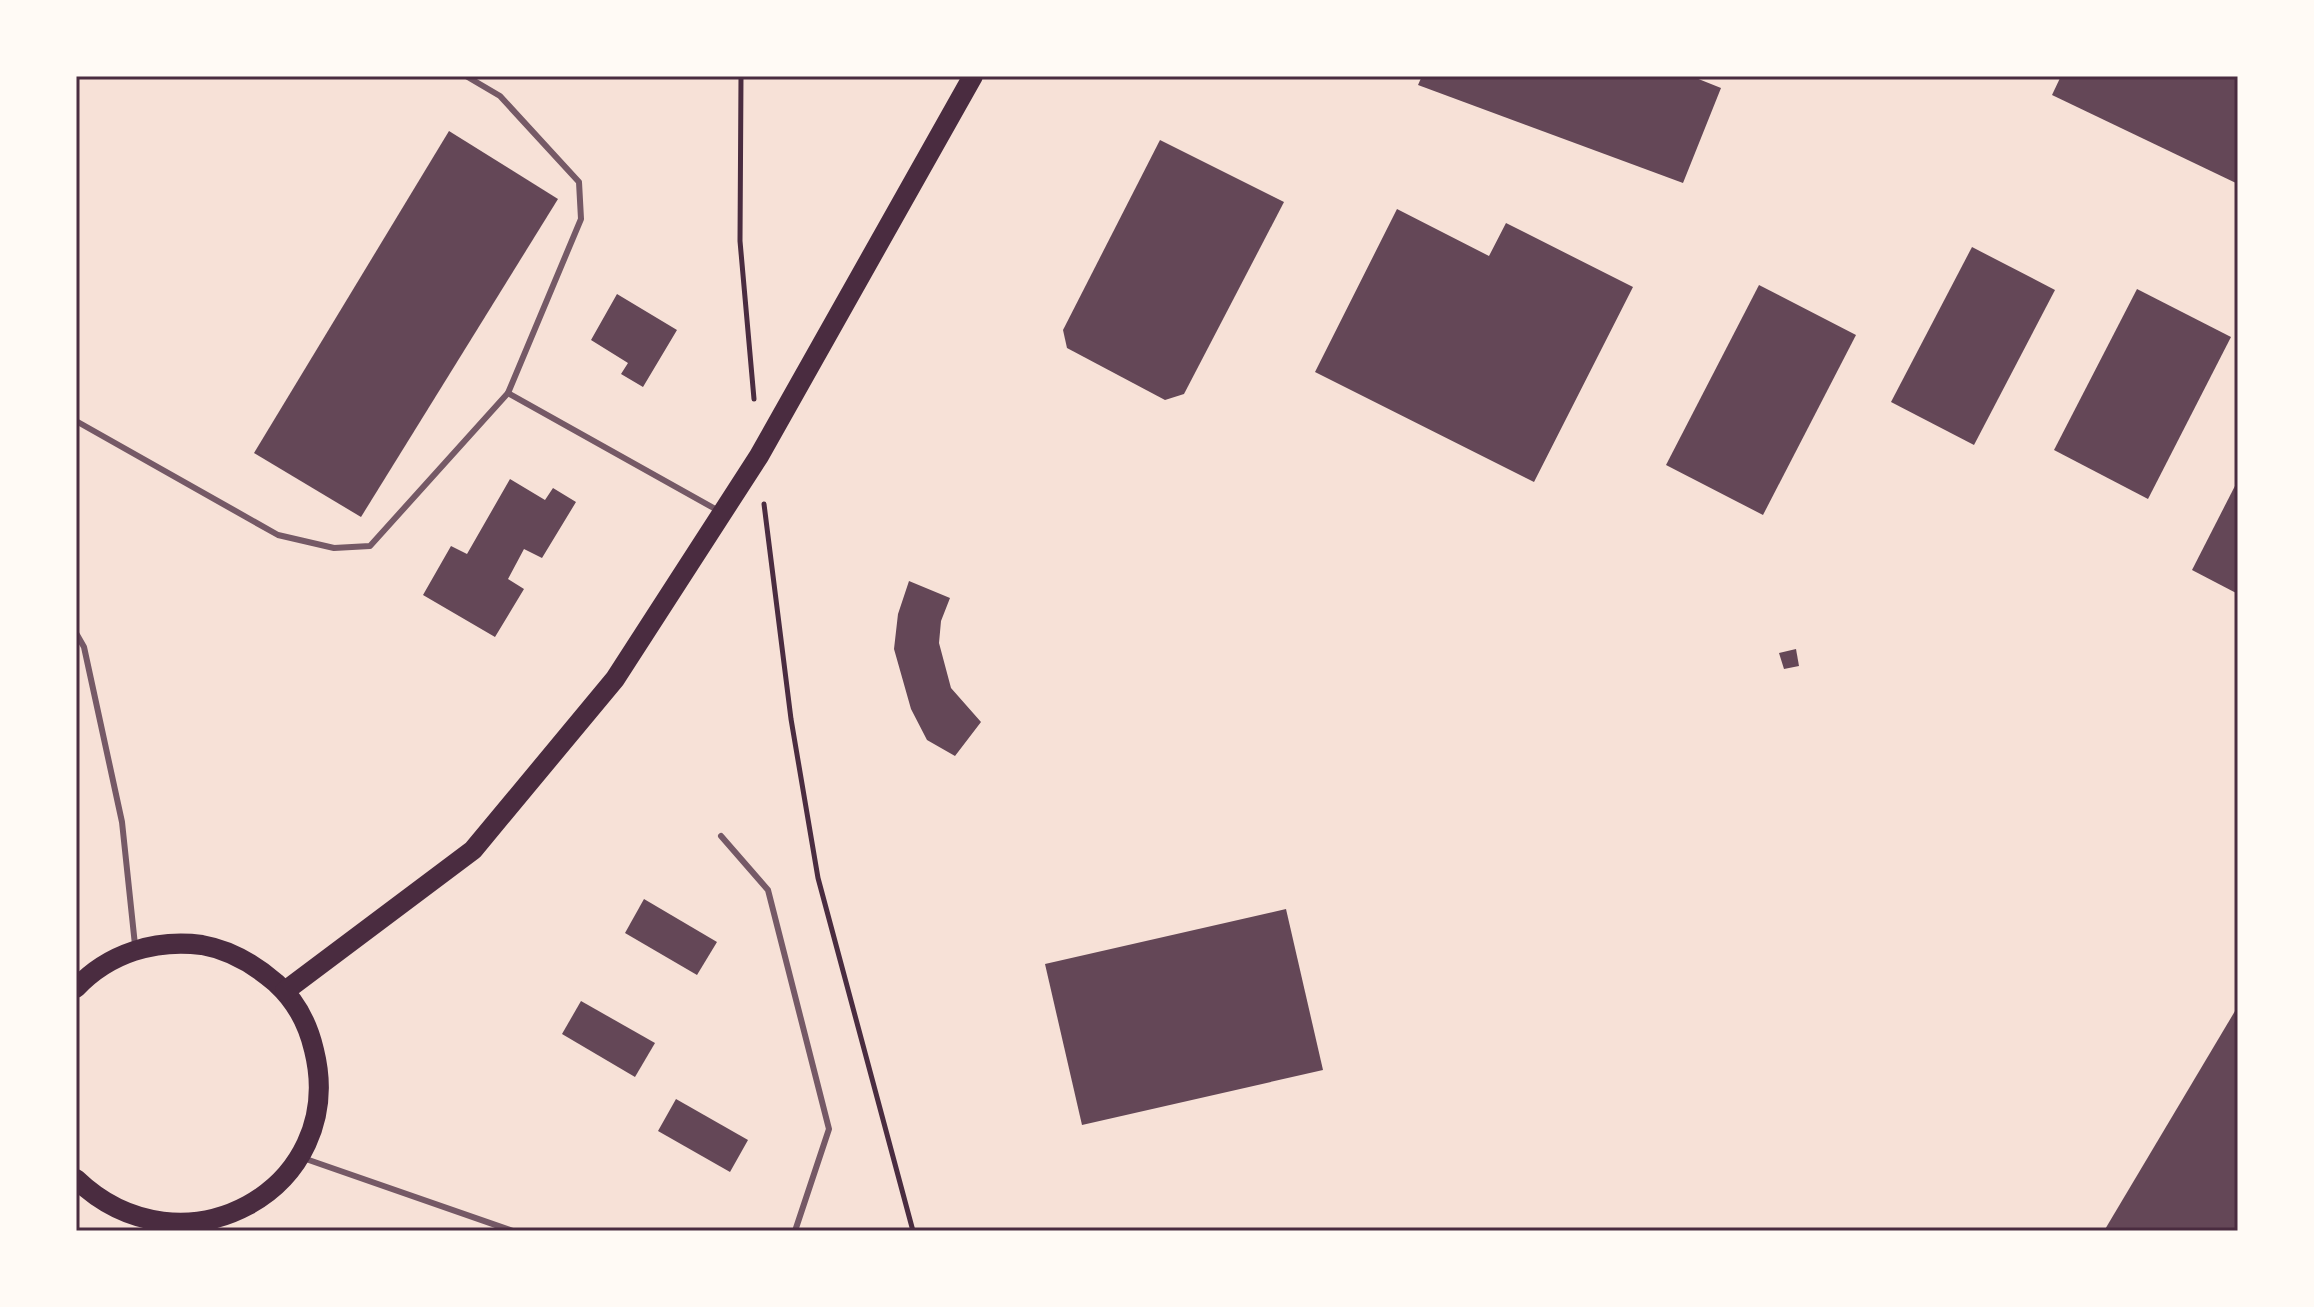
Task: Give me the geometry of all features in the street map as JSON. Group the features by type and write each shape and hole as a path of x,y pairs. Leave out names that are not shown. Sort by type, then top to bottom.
{"main road":[{"path":"285,991 473,850 615,679 759,456 852,285 973,76"},
{"path":"76,988 92,971 136,949 176,942 217,947 254,964 285,991 308,1024 319,1069 316,1114 299,1157 273,1188 240,1210 201,1223 159,1227 126,1215 96,1199 76,1179"}],"lane":[{"path":"76,421 278,535 334,548 370,546 508,393 581,219 579,182 500,96 466,76"},
{"path":"508,393 722,512"},
{"path":"76,633 122,822 136,949"},
{"path":"721,836 768,890 829,1129 795,1231"},
{"path":"299,1157 513,1231"}],"path":[{"path":"741,76 740,241 759,456 791,719 818,878 913,1231"}],"building":[{"path":"1422,76 1691,76 1721,88 1683,183 1418,85"},
{"path":"2061,76 2238,76 2238,184 2052,95"},
{"path":"449,131 558,199 361,517 254,453"},
{"path":"1160,140 1284,202 1184,394 1165,400 1067,348 1063,330"},
{"path":"1397,209 1489,256 1506,223 1633,287 1534,482 1315,372"},
{"path":"1972,247 2055,290 1974,445 1891,402"},
{"path":"1759,285 1856,335 1763,515 1666,465"},
{"path":"2137,289 2231,337 2148,499 2054,450"},
{"path":"617,294 677,330 643,387 621,374 628,363 591,340"},
{"path":"510,479 545,500 553,488 576,502 542,558 524,549 508,579 524,589 495,637 423,595 451,546 467,554"},
{"path":"2238,480 2238,594 2192,570"},
{"path":"909,581 950,598 941,621 939,643 951,688 981,722 955,756 927,740 911,709 894,649 898,614"},
{"path":"1796,649 1799,666 1784,669 1779,653"},
{"path":"644,899 717,942 697,975 625,933"},
{"path":"1286,909 1323,1070 1082,1125 1045,964"},
{"path":"581,1001 655,1043 635,1077 562,1034"},
{"path":"2238,1006 2238,1231 2104,1231"},
{"path":"676,1099 748,1140 730,1172 658,1131"}]}
